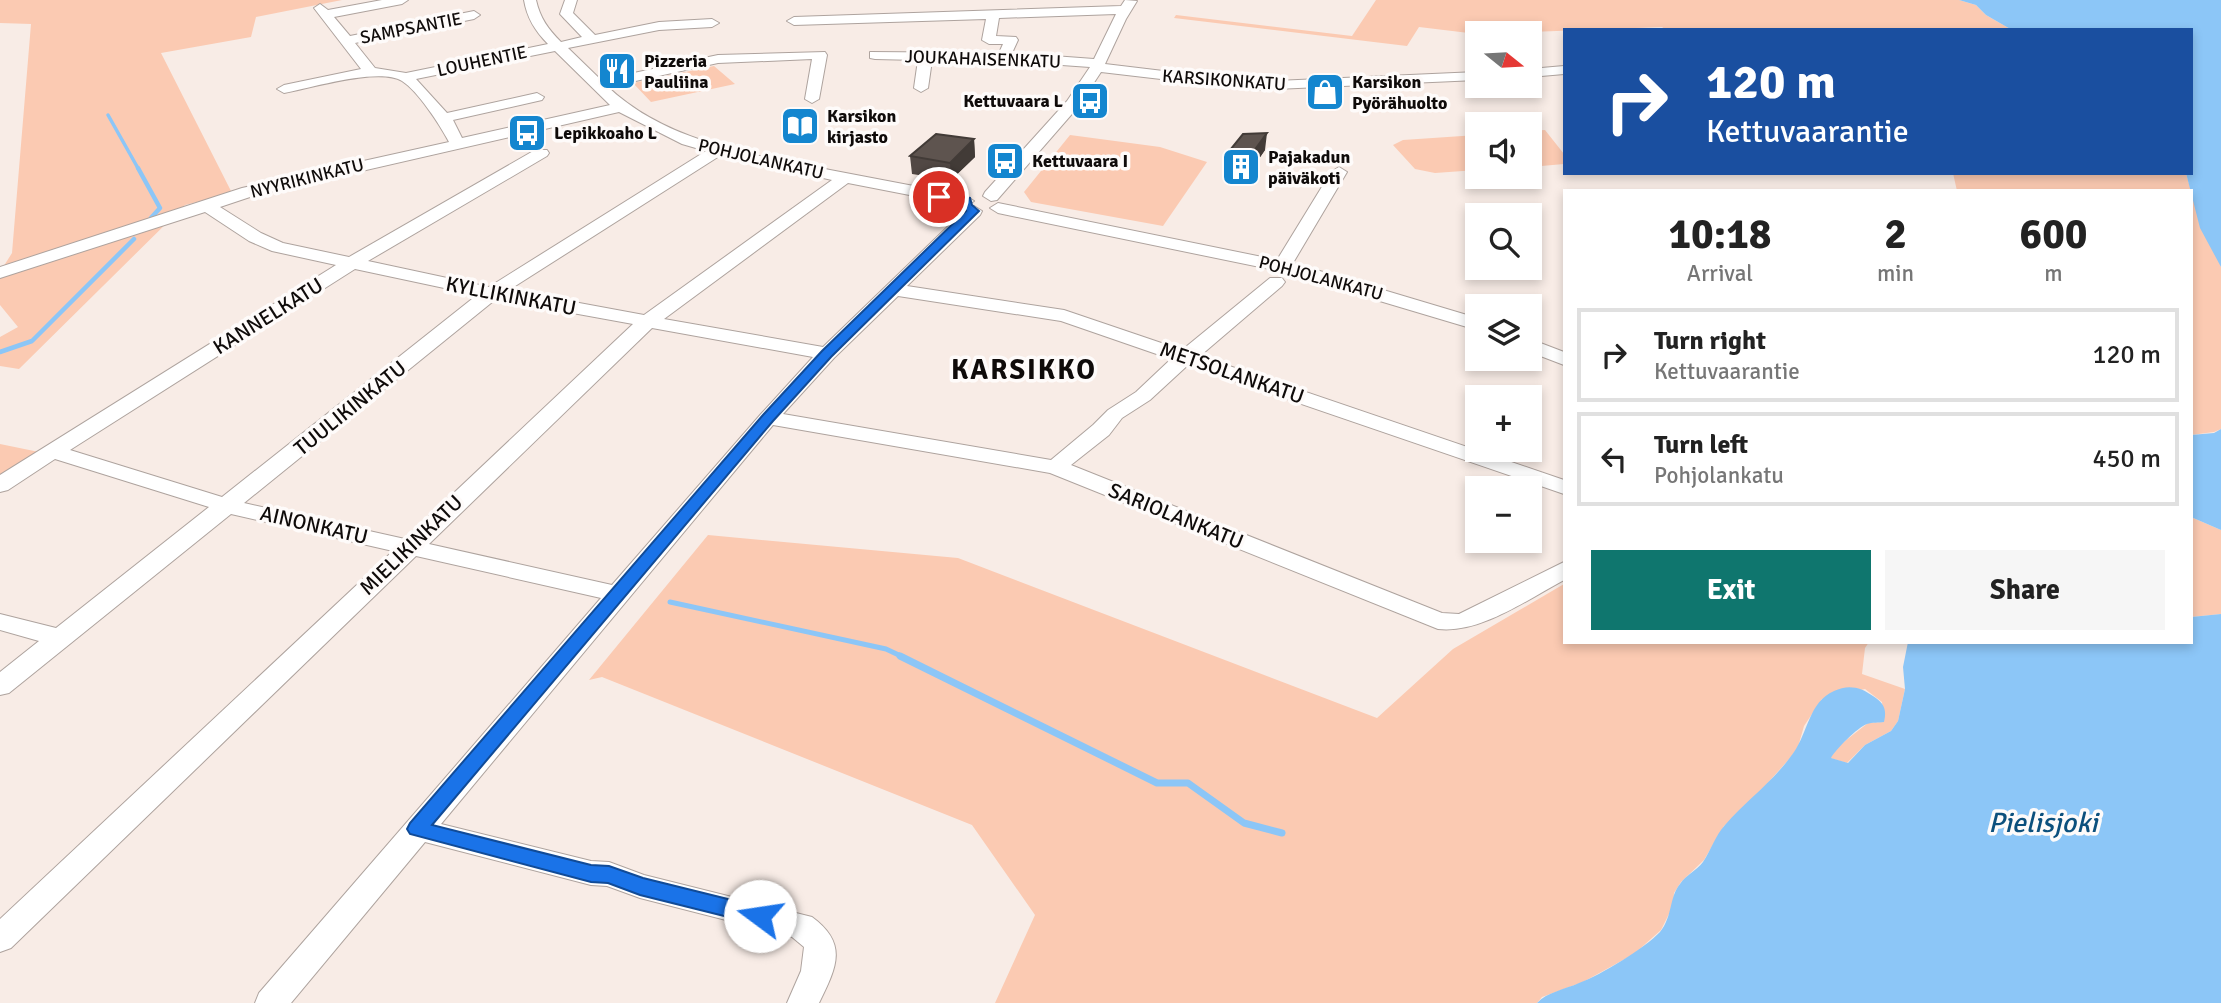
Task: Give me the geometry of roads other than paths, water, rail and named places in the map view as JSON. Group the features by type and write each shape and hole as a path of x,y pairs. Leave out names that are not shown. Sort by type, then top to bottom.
{"street":[{"path":"370,71 323,11 402,0"},
{"name":"POHJOLANKATU","path":"530,0 532,12 542,31 621,107 687,141 716,151 970,206"},
{"path":"571,0 566,14 591,38"},
{"path":"794,20 993,14 1128,5"},
{"path":"271,1003 768,418 970,206 984,211 995,202 1073,104 1128,5"},
{"path":"993,14 989,40 1011,40 1004,57"},
{"name":"SAMPSANTIE","path":"347,41 474,15"},
{"name":"LOUHENTIE","path":"407,77 591,38 659,26 712,23"},
{"path":"600,84 718,59 820,55 812,99"},
{"name":"JOUKAHAISENKATU","path":"874,55 1004,57 1094,65"},
{"path":"921,88 926,56"},
{"name":"KARSIKONKATU","path":"1094,65 1255,86 1465,77"},
{"path":"1542,72 1562,69"},
{"path":"284,89 370,71 407,77 444,118 457,143"},
{"path":"444,118 537,97"},
{"name":"NYYRIKINKATU","path":"0,273 248,192 621,107"},
{"name":"TUULIKINKATU","path":"0,687 492,293 716,151"},
{"name":"KANNELKATU","path":"0,485 353,262 541,153"},
{"path":"1055,467 1101,430 1115,414 1143,396 1279,274 1339,172"},
{"name":"MIELIKINKATU","path":"0,939 647,322 845,178"},
{"name":"POHJOLANKATU","path":"995,202 1465,321"},
{"name":"KYLLIKINKATU","path":"206,205 265,243 492,293 827,354"},
{"name":"METSOLANKATU","path":"891,289 1057,315 1563,487"},
{"path":"1542,350 1563,359"},
{"name":"SARIOLANKATU","path":"768,418 1055,467 1438,621 1455,623 1467,620 1563,570"},
{"name":"AINONKATU","path":"54,452 228,506 618,594"},
{"path":"0,622 60,638"},
{"path":"417,829 591,873 609,874 640,886 801,926 813,933 820,943 822,955 803,1003"}],"water":[{"path":"1959,0 2221,0 2221,267 2200,228 2193,189 2190,189 2187,175 2193,175 2193,28 2009,28 1986,15 1976,5"},
{"path":"2221,429 2221,530 2193,518 2193,435 2214,433"},
{"name":"Pielisjoki","path":"2221,614 2221,1003 1537,1003 1551,993 1610,968 1660,932 1680,884 1703,862 1725,825 1770,781 1794,752 1814,710 1826,696 1844,688 1859,689 1880,701 1885,713 1884,722 1863,726 1847,739 1831,758 1848,763 1865,745 1891,731 1898,721 1905,689 1903,667 1908,644 2193,644 2193,617"}],"waterway":[{"path":"108,115 139,170"},
{"path":"138,168 160,208 151,218"},
{"path":"0,352 32,341 134,239"},
{"path":"670,602 886,649 903,657"},
{"path":"900,656 1157,783 1188,783 1244,823 1282,833"}],"place":[{"name":"Pizzeria Pauliina","path":"617,71"},
{"name":"Karsikon Pyörähuolto","path":"1325,92"},
{"name":"Kettuvaara L","path":"1090,101"},
{"name":"Karsikon kirjasto","path":"800,126"},
{"name":"Lepikkoaho L","path":"527,133"},
{"name":"Kettuvaara I","path":"1005,161"},
{"name":"Pajakadun päiväkoti","path":"1241,167"}],"district":[{"name":"KARSIKKO","path":"1024,370"}]}
